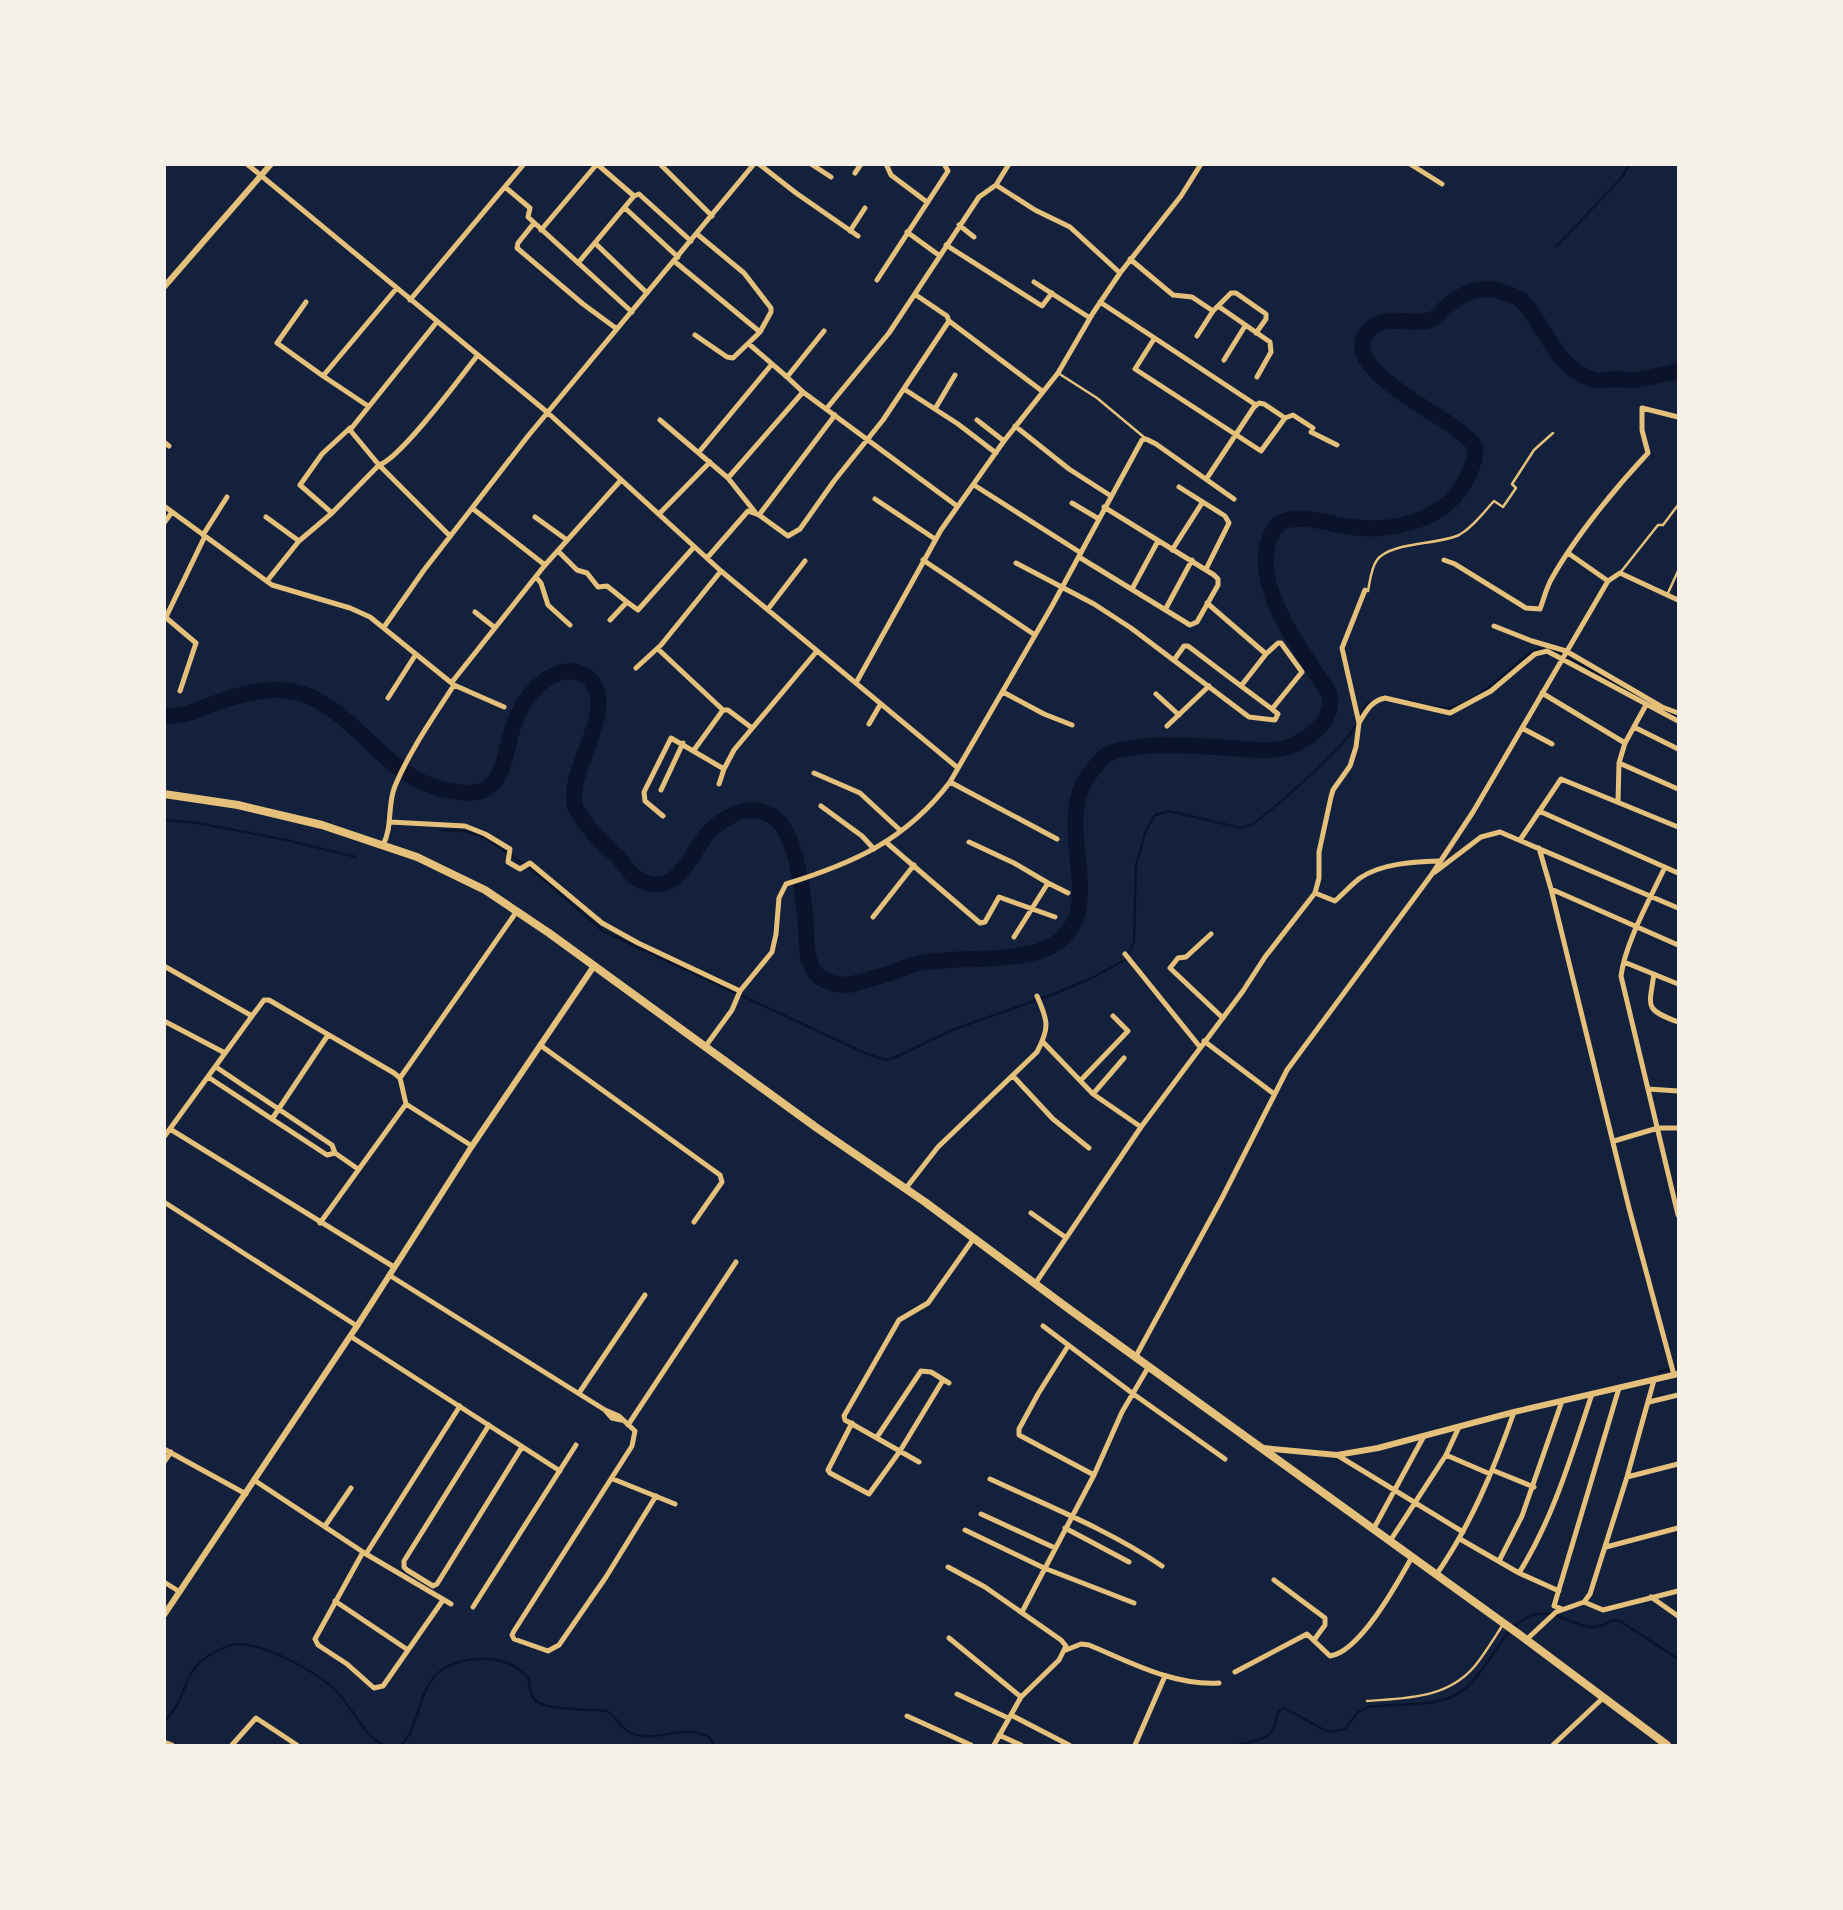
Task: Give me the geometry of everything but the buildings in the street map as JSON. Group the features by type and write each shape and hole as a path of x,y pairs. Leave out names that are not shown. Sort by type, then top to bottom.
{"main road":[{"path":"164,794 286,815 383,845 463,878 517,911 906,1188 1667,1745"}],"street":[{"path":"247,164 436,323 547,412 721,571 958,768"},
{"path":"164,287 271,164"},
{"path":"410,300 524,164"},
{"path":"541,230 597,164 635,196"},
{"path":"660,164 712,216"},
{"path":"741,164 748,172"},
{"path":"384,627 450,536 547,412 757,164 858,236"},
{"path":"811,164 831,177"},
{"path":"855,173 861,164"},
{"path":"886,164 891,175 927,202"},
{"path":"827,408 889,333 979,197 996,185 1009,164"},
{"path":"856,683 923,560 957,506 1015,426 1058,373 1100,302 1181,195 1201,164"},
{"path":"1410,164 1442,184"},
{"path":"877,280 948,171 946,165"},
{"path":"996,185 1035,211 1070,227 1120,273"},
{"path":"505,187 530,208 527,215 541,230 632,312"},
{"path":"578,263 639,194 691,241"},
{"path":"625,208 676,259 760,332"},
{"path":"850,231 865,208"},
{"path":"534,223 517,248 617,329"},
{"path":"960,225 974,237"},
{"path":"907,232 940,256"},
{"path":"695,335 730,359 736,357 760,332 771,312 771,308 744,273 697,234"},
{"path":"594,243 647,293"},
{"path":"946,245 1042,306 1052,293"},
{"path":"1130,259 1173,295 1192,298 1215,309 1271,345 1271,352 1257,377"},
{"path":"1034,282 1090,318"},
{"path":"323,376 396,289"},
{"path":"1197,336 1215,309 1234,292 1266,314 1256,333"},
{"path":"916,295 1042,391"},
{"path":"306,302 277,343 368,406"},
{"path":"1100,302 1256,405 1264,404 1285,418"},
{"path":"660,421 728,478 757,513 782,533 788,536 794,534 869,439 948,321"},
{"path":"332,513 300,485 322,454 350,428 436,323"},
{"path":"1224,360 1245,326"},
{"path":"787,377 824,331"},
{"path":"1154,339 1135,369 1262,451 1285,418 1293,415 1337,445"},
{"path":"749,344 803,391 957,506"},
{"path":"267,581 299,541 393,454 433,411 477,356"},
{"path":"699,452 772,364"},
{"path":"935,409 956,375"},
{"path":"904,389 996,453"},
{"path":"728,478 803,391"},
{"path":"1207,478 1256,405"},
{"path":"1444,560 1455,564 1526,608 1537,610 1568,553 1616,488 1648,453 1642,408 1678,417"},
{"path":"757,513 835,415"},
{"path":"977,420 1004,441"},
{"path":"1015,426 1069,469 1111,496"},
{"path":"350,428 379,465 450,536"},
{"path":"705,1047 732,1010 739,993 772,952 779,898 786,884 842,866 887,843 929,806 950,782 1063,587 1142,440 1146,439 1207,478 1234,499"},
{"path":"659,514 710,463"},
{"path":"383,845 390,822 394,788 410,754 453,684 494,627 545,565 621,480"},
{"path":"974,485 1132,589 1187,624 1193,625 1218,582 1217,577 1104,508"},
{"path":"1179,487 1224,516 1230,523 1206,569"},
{"path":"180,691 196,643 165,617 204,536 227,497"},
{"path":"875,499 935,540"},
{"path":"1072,503 1099,519"},
{"path":"1172,550 1202,503"},
{"path":"164,506 267,581 284,590 350,608 370,617 453,684 504,707"},
{"path":"472,508 545,565"},
{"path":"707,558 748,511 757,513"},
{"path":"164,523 172,512"},
{"path":"266,517 299,541"},
{"path":"535,517 567,540"},
{"path":"1132,589 1158,541"},
{"path":"558,551 574,569 588,574 598,587 607,586 638,610 694,547"},
{"path":"1568,553 1608,582"},
{"path":"923,560 1035,635"},
{"path":"1165,610 1192,560"},
{"path":"768,610 804,561"},
{"path":"1016,563 1063,587 1131,628 1249,717 1275,720 1278,714 1188,646 1185,646 1174,660"},
{"path":"636,668 658,649 721,571"},
{"path":"1136,1356 1222,1198 1287,1070 1432,874 1485,794 1608,582 1620,573 1678,600"},
{"path":"536,577 541,583 548,605 570,625"},
{"path":"1035,1284 1141,1128 1315,893 1319,878 1319,852 1329,804 1333,790 1352,762 1359,723 1342,648 1365,590"},
{"path":"610,620 627,602"},
{"path":"1207,603 1266,654"},
{"path":"475,612 494,627"},
{"path":"1494,626 1564,655 1678,713"},
{"path":"1241,686 1266,654 1281,643 1302,672 1272,709"},
{"path":"658,649 723,710 728,710 752,728"},
{"path":"719,785 734,750 817,651"},
{"path":"1359,723 1369,706 1385,698 1450,713 1491,691 1535,654 1547,652 1564,655 1646,705 1678,721"},
{"path":"388,698 416,654"},
{"path":"1167,726 1209,686"},
{"path":"1003,692 1072,724"},
{"path":"1542,693 1625,743"},
{"path":"1156,694 1179,715"},
{"path":"869,724 880,705"},
{"path":"1618,802 1619,763 1625,743 1646,705"},
{"path":"694,750 723,710"},
{"path":"1634,727 1678,749"},
{"path":"1522,728 1552,744"},
{"path":"663,816 645,801 644,792 671,738 724,769"},
{"path":"660,790 682,743"},
{"path":"1619,763 1678,789"},
{"path":"814,773 854,789 901,831"},
{"path":"1520,840 1561,779 1678,827"},
{"path":"950,782 1057,839"},
{"path":"821,806 862,836 874,849"},
{"path":"1539,811 1678,873"},
{"path":"390,822 465,826 485,834 510,849 508,860 520,869 530,863 611,928 739,993"},
{"path":"1432,874 1486,834 1500,832 1678,908"},
{"path":"969,842 1068,892"},
{"path":"887,843 980,923 985,922 999,897 1055,917"},
{"path":"1539,848 1629,1208 1673,1370"},
{"path":"1315,893 1335,901 1357,880 1376,870 1417,862 1440,861"},
{"path":"873,917 914,865"},
{"path":"1665,866 1638,927 1621,976 1678,1216"},
{"path":"1014,937 1048,883"},
{"path":"1551,888 1678,945"},
{"path":"400,1078 517,911"},
{"path":"1210,934 1186,957 1178,958 1170,968 1223,1018"},
{"path":"1125,955 1202,1044 1274,1094"},
{"path":"1624,962 1678,984"},
{"path":"164,966 252,1016"},
{"path":"164,1615 357,1326 472,1146 594,966"},
{"path":"1654,974 1651,1008 1658,1014 1678,1022"},
{"path":"906,1188 948,1138 1037,1052 1047,1022 1037,997"},
{"path":"164,1137 264,1000 274,1001 400,1078 406,1104 472,1146"},
{"path":"1081,1080 1128,1031 1113,1016"},
{"path":"164,1021 225,1053"},
{"path":"272,1119 328,1035"},
{"path":"1042,1041 1093,1094 1141,1128"},
{"path":"540,1045 720,1175 722,1182 694,1222"},
{"path":"1093,1094 1124,1058"},
{"path":"216,1067 332,1145 335,1153 358,1169"},
{"path":"1013,1076 1053,1119 1090,1148"},
{"path":"208,1077 327,1155 335,1153"},
{"path":"1648,1089 1678,1091"},
{"path":"320,1223 406,1104"},
{"path":"1614,1141 1658,1128 1678,1128"},
{"path":"170,1129 394,1267"},
{"path":"164,1202 357,1326"},
{"path":"1031,1213 1065,1237"},
{"path":"919,1462 845,1420 844,1416 894,1327 905,1315 928,1303 974,1238"},
{"path":"628,1425 736,1262"},
{"path":"389,1275 605,1410 619,1416 635,1431 635,1440 613,1479 514,1631 514,1639 548,1651 559,1645 606,1577 656,1496"},
{"path":"579,1394 645,1295"},
{"path":"1043,1326 1225,1459"},
{"path":"350,1336 560,1471"},
{"path":"1068,1346 1038,1394 1019,1429 1019,1435 1094,1475"},
{"path":"1261,1447 1337,1455 1654,1380 1673,1370 1678,1362"},
{"path":"1022,1612 1094,1475 1132,1393 1149,1366"},
{"path":"852,1423 828,1470 869,1494 873,1492 946,1381 932,1372 921,1371 877,1437"},
{"path":"1523,1637 1559,1610 1584,1602 1590,1594 1628,1477 1654,1380"},
{"path":"1559,1610 1554,1606 1619,1388"},
{"path":"1520,1573 1559,1495 1592,1394"},
{"path":"1649,1402 1678,1395"},
{"path":"1499,1561 1512,1539 1534,1487 1562,1401"},
{"path":"443,1600 383,1686 374,1688 316,1642 316,1636 364,1553 460,1406"},
{"path":"1436,1575 1462,1536 1514,1412"},
{"path":"489,1425 404,1561 403,1565 407,1570 433,1586 437,1584 522,1447"},
{"path":"1390,1541 1446,1455 1459,1427"},
{"path":"1374,1528 1424,1435"},
{"path":"473,1607 576,1446"},
{"path":"164,1462 168,1451 246,1494"},
{"path":"1337,1455 1499,1561 1559,1591"},
{"path":"1446,1455 1534,1487"},
{"path":"1628,1477 1678,1464"},
{"path":"613,1479 675,1504"},
{"path":"990,1479 1071,1516 1145,1554 1162,1566"},
{"path":"254,1480 364,1553 451,1604"},
{"path":"325,1526 351,1488"},
{"path":"981,1514 1055,1548"},
{"path":"1065,1528 1129,1562"},
{"path":"1606,1547 1678,1528"},
{"path":"965,1530 1044,1568 1134,1603"},
{"path":"1235,1672 1307,1634 1332,1656 1351,1644 1387,1601 1412,1557"},
{"path":"948,1567 985,1587 1022,1612 1061,1640 1066,1650"},
{"path":"1274,1580 1325,1618 1325,1625 1314,1640"},
{"path":"164,1582 180,1592"},
{"path":"1584,1602 1603,1610 1678,1591"},
{"path":"1651,1597 1678,1616"},
{"path":"335,1601 408,1650"},
{"path":"950,1637 1021,1697"},
{"path":"994,1745 1021,1697 1066,1650 1081,1644 1165,1676 1209,1684 1219,1683"},
{"path":"1135,1745 1165,1676"},
{"path":"957,1694 1069,1745"},
{"path":"1553,1745 1604,1697"},
{"path":"908,1716 971,1745"},
{"path":"232,1745 256,1718 297,1745"},
{"path":"999,1735 1021,1745"},
{"path":"164,1742 172,1745"}],"lane":[{"path":"1058,373 1097,398 1146,439"},
{"path":"1365,590 1368,591 1375,562 1382,555 1457,536 1478,519 1493,501 1503,507 1516,488 1512,484 1534,450 1553,433"},
{"path":"1620,573 1658,525 1663,525 1678,505"},
{"path":"1667,595 1678,571"},
{"path":"1367,1701 1430,1695 1448,1688 1474,1667 1505,1624"}],"waterway":[{"path":"1557,246 1623,176 1629,164"},
{"path":"164,715 195,711 250,693 276,690 301,693 330,708 406,773 442,789 472,793 489,787 500,773 516,719 537,687 559,673 580,673 596,688 598,703 596,720 574,791 575,806 600,841 638,879 652,884 663,884 673,879 718,823 742,811 761,811 775,818 789,838 801,884 809,958 812,967 824,980 848,985 919,963 1026,954 1055,944 1071,927 1079,907 1080,885 1076,812 1081,788 1106,755 1124,749 1155,746 1279,749 1308,737 1323,722 1328,713 1329,693 1283,620 1268,579 1266,559 1269,540 1278,525 1285,521 1302,519 1368,528 1402,525 1418,520 1447,504 1467,478 1475,448 1467,437 1404,394 1367,361 1362,344 1371,328 1385,321 1418,322 1433,319 1464,295 1493,289 1521,300 1561,358 1582,375 1597,381 1632,380 1678,371"},
{"path":"1410,701 1440,708 1459,705 1482,692 1533,651 1547,648 1638,696"},
{"path":"1359,719 1367,704 1383,696"},
{"path":"1665,711 1678,717"},
{"path":"442,830 464,831 484,837 535,872 603,931 867,1054 886,1060 952,1030 1090,979 1125,960 1134,942 1136,865 1146,830 1155,815 1169,811 1241,828 1251,825 1324,762 1356,725"},
{"path":"164,820 198,823 356,857"},
{"path":"1659,1372 1678,1367"},
{"path":"1237,1745 1267,1736 1274,1728 1279,1711 1284,1708 1328,1732 1345,1729 1358,1712 1368,1707 1429,1703 1449,1698 1472,1682 1509,1632 1519,1622 1531,1616 1553,1615 1591,1627 1601,1626 1612,1620 1620,1621 1678,1659"},
{"path":"164,1721 175,1708 190,1676 200,1662 228,1646 249,1645 277,1654 330,1685 369,1734 383,1745"},
{"path":"401,1745 411,1731 424,1693 434,1677 450,1665 481,1659 501,1661 519,1670 528,1677 534,1699 547,1706 607,1711 631,1733 652,1736 691,1732 708,1736 714,1745"}]}
